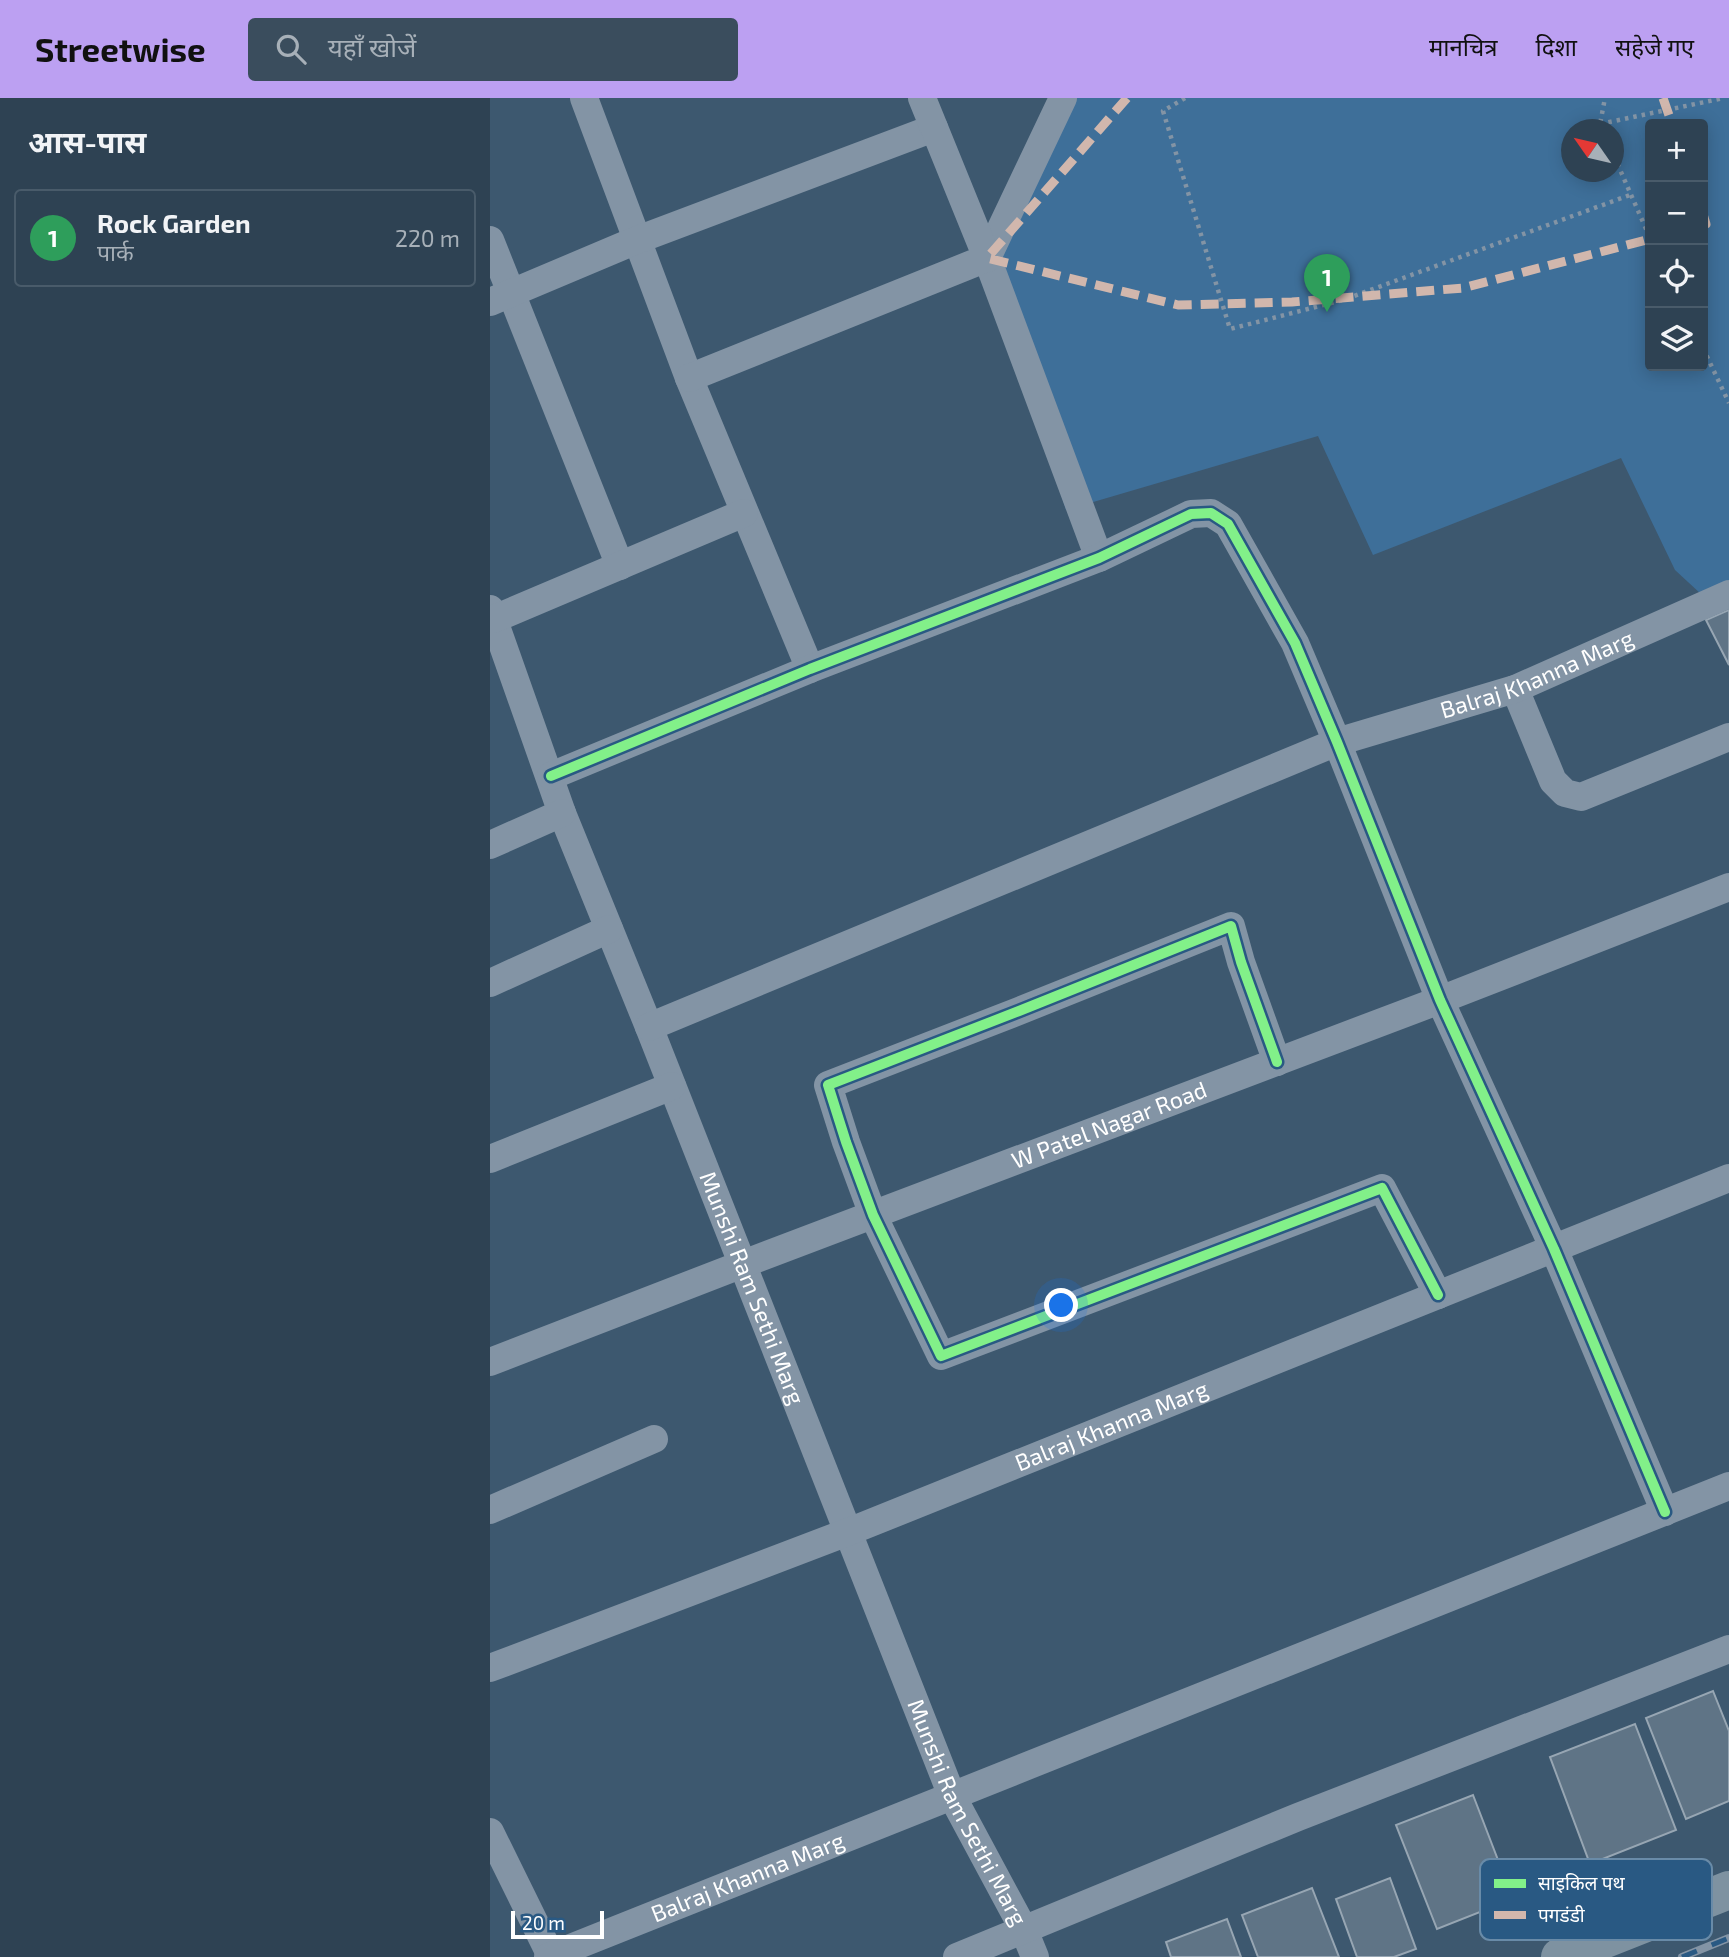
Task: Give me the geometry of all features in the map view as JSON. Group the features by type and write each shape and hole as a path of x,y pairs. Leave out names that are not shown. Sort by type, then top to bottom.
{"main road":[{"path":"1712,1897 1729,1890"},
{"path":"1560,1957 1603,1940"}],"street":[{"path":"922,98 987,258 1098,558"},
{"path":"690,378 987,258 1063,98"},
{"path":"591,100 637,240 690,378 810,669"},
{"path":"500,298 637,240 934,128"},
{"path":"490,240 500,298 620,566"},
{"path":"492,614 620,566 744,513"},
{"path":"551,776 810,669 1098,558 1191,514 1211,513 1228,524 1295,643 1440,1000 1554,1248 1665,1511"},
{"name":"Balraj Khanna Marg","path":"649,1027 1337,742 1515,689 1729,594"},
{"name":"Munshi Ram Sethi Marg","path":"492,614 497,649 551,776 562,813 673,1086 952,1796 1024,1930 1035,1957"},
{"path":"1515,689 1553,781 1565,793 1581,797 1729,737"},
{"path":"490,845 562,813"},
{"name":"W Patel Nagar Road","path":"490,1362 1729,887"},
{"path":"1277,1062 1231,926 828,1085 873,1215 941,1356 1382,1188 1438,1296"},
{"path":"490,984 609,929"},
{"path":"490,1159 673,1086"},
{"name":"Balraj Khanna Marg","path":"490,1668 848,1532 1729,1178"},
{"path":"490,1510 654,1438"},
{"name":"Balraj Khanna Marg","path":"550,1956 1729,1486"},
{"path":"957,1957 1298,1817 1729,1648"},
{"path":"490,1832 550,1956"}],"path":[{"path":"1185,98 1163,111 1230,329 1343,300 1630,195"},
{"path":"1603,119 1605,98"},
{"path":"1624,122 1724,98"},
{"path":"1624,180 1645,227"},
{"path":"1708,359 1729,403"}],"shaded area":[{"path":"1063,98 1729,98 1729,583 1701,594 1675,570 1621,458 1373,555 1318,436 1066,510 987,258"}],"building":[{"path":"1729,610 1729,665 1706,620"},
{"path":"1713,1691 1729,1731 1729,1801 1686,1819 1646,1718"},
{"path":"1635,1724 1676,1830 1603,1859 1588,1859 1550,1757"},
{"path":"1473,1795 1498,1859 1480,1859 1480,1912 1437,1929 1396,1825"},
{"path":"1390,1878 1416,1949 1394,1957 1357,1957 1336,1899"},
{"path":"1312,1888 1339,1957 1258,1957 1242,1915"},
{"path":"1227,1919 1241,1957 1171,1957 1166,1942"}],"railway":[{"path":"1682,1957 1729,1938"}],"marked path":[{"path":"1127,98 987,258 1178,305 1292,302 1463,288 1645,240"},
{"path":"1663,98 1670,119"}],"cycle path":[{"path":"551,776 810,669 1099,558 1191,514 1211,513 1228,524 1295,643 1440,1000 1554,1249 1665,1512"},
{"path":"1277,1062 1231,926 828,1085 873,1215 941,1356 1382,1188 1438,1295"}],"place":[{"name":"Rock Garden","path":"1327,312"}]}
